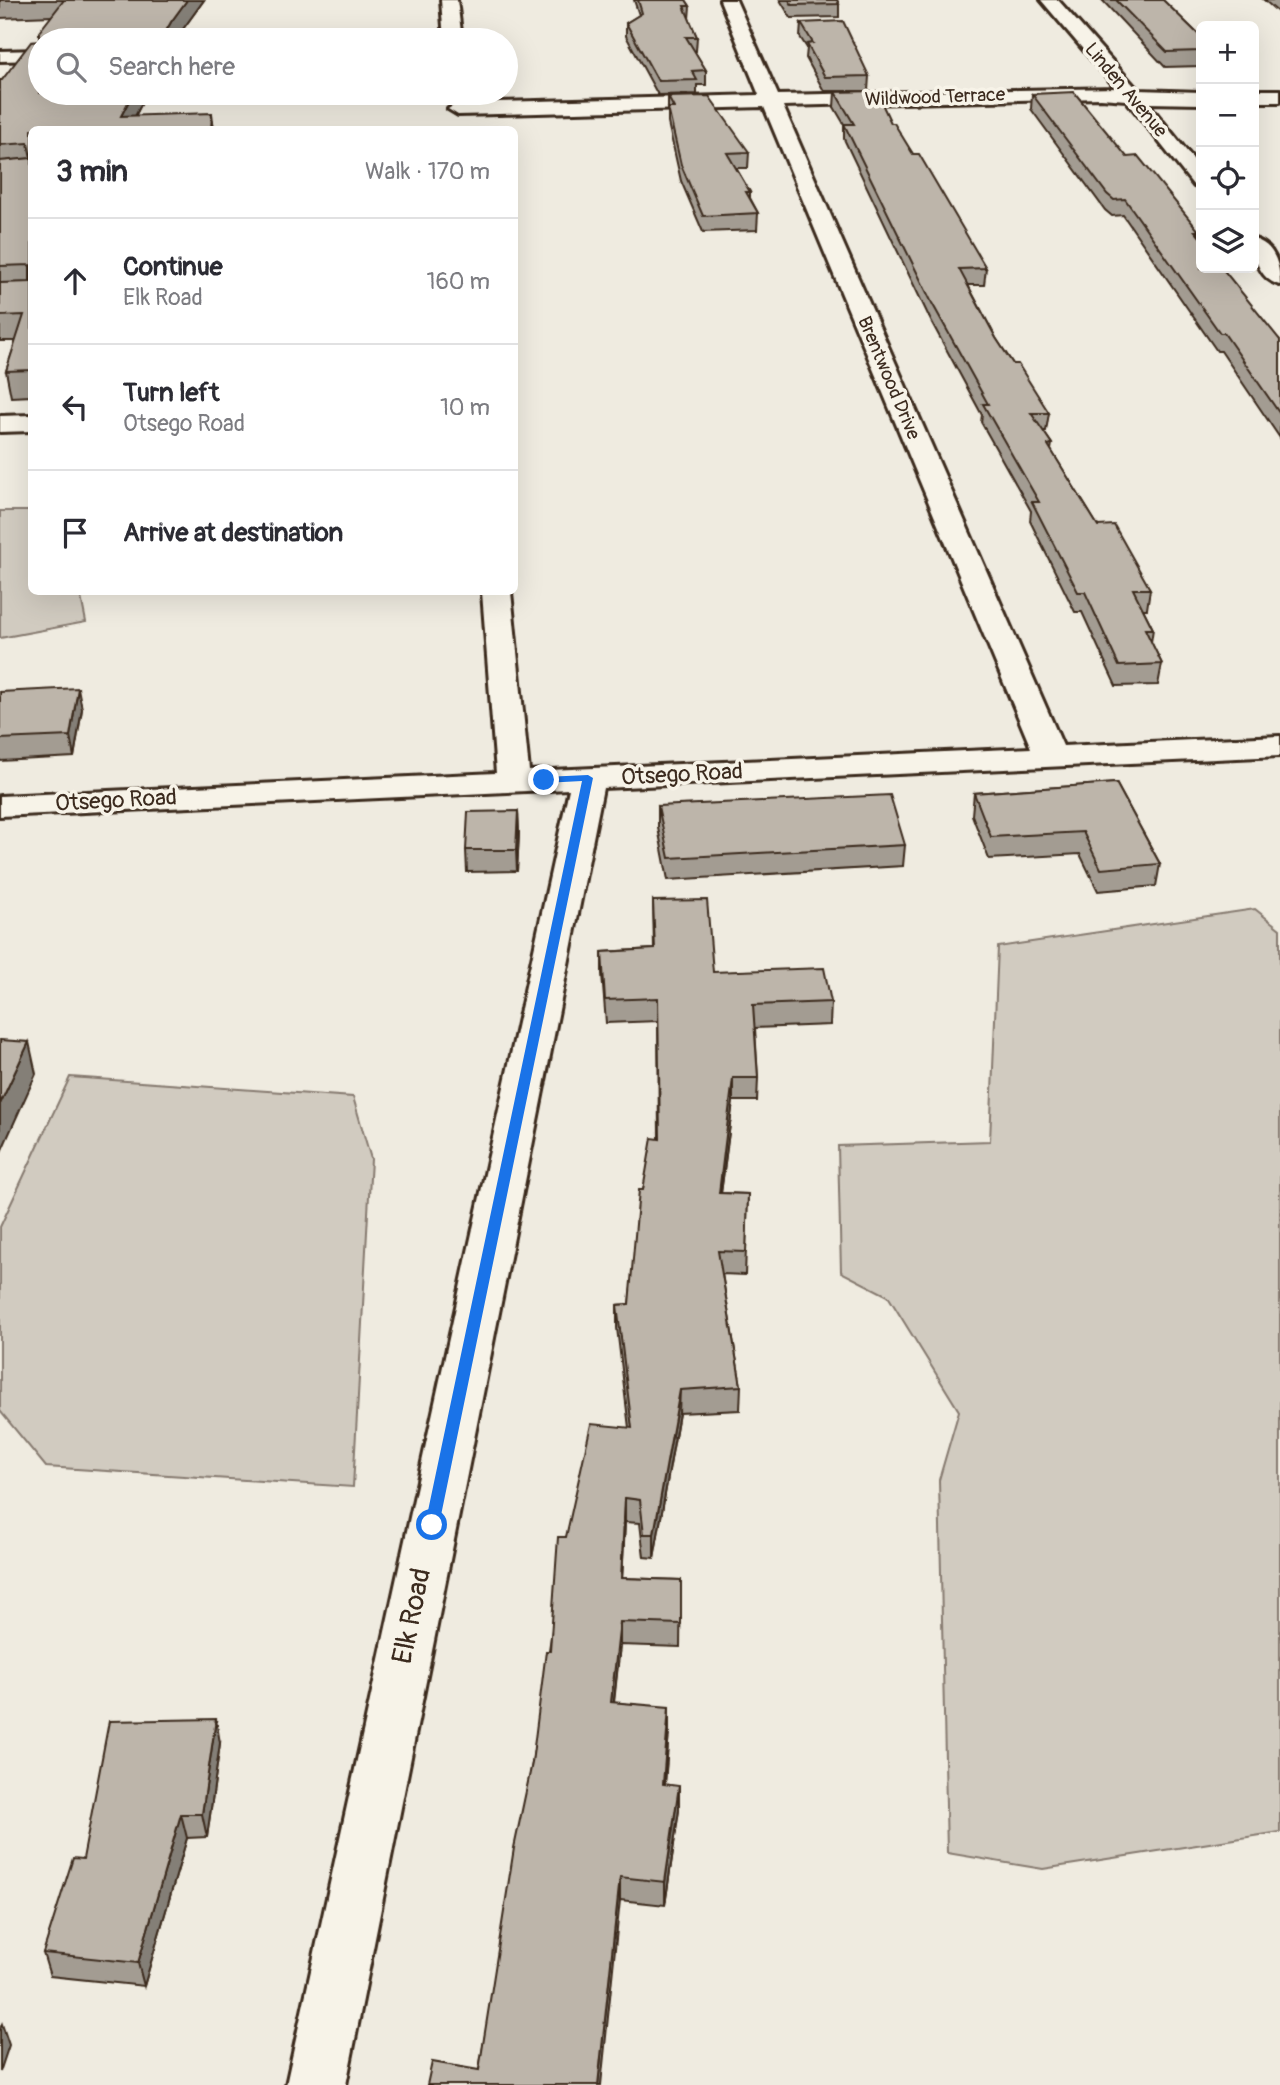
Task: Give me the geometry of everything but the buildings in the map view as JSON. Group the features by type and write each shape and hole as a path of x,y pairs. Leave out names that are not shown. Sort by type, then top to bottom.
{"street":[{"path":"449,0 452,28"},
{"name":"Brentwood Drive","path":"728,0 1051,757"},
{"name":"Linden Avenue","path":"1049,0 1196,176"},
{"path":"0,55 28,55"},
{"name":"Wildwood Terrace","path":"518,101 771,101 1101,92 1196,98"},
{"path":"1259,96 1280,96"},
{"path":"458,105 460,126"},
{"path":"1259,252 1280,278"},
{"path":"0,424 28,423"},
{"path":"496,595 513,781"},
{"name":"Otsego Road","path":"0,806 1280,746"},
{"name":"Elk Road","path":"316,2085 588,778"}],"shaded area":[{"path":"0,511 28,511 28,595 81,595 86,622 0,638"},
{"path":"1255,909 1280,929 1280,1832 1043,1869 947,1853 939,1480 959,1411 888,1296 841,1272 838,1146 990,1141 998,947"},
{"path":"70,1077 353,1097 371,1159 353,1487 46,1467 0,1411 0,1227"}],"route":[{"path":"432,1525 588,778 544,780"}]}
